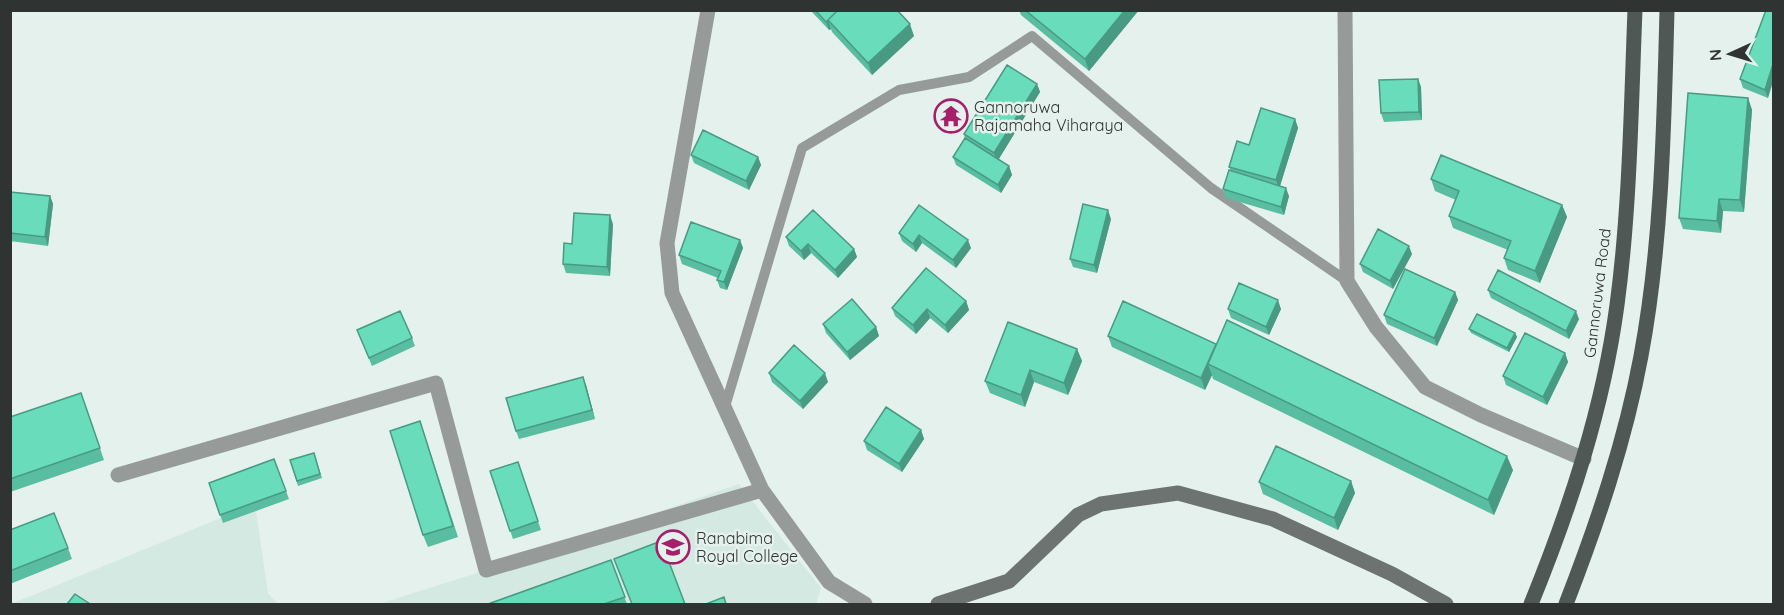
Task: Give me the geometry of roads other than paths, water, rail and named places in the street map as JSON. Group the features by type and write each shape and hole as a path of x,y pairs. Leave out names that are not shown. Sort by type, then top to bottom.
{"main road":[{"name":"Gannoruwa Road","path":"1531,604 1570,505 1584,459 1609,352 1617,304 1628,176 1635,10"},
{"path":"1566,604 1615,465 1641,356 1649,305 1660,174 1667,10"}],"street":[{"path":"708,10 667,243 672,293 762,490 829,582 865,604"},
{"path":"1345,10 1347,281 1376,327 1425,387 1481,415 1584,459"},
{"path":"118,475 436,382 486,570 762,490"},
{"path":"938,604 1009,581 1078,515 1101,504 1178,493 1273,519 1392,574 1446,604"}],"lane":[{"path":"724,410 802,148 899,90 969,77 1032,36 1211,188 1347,281"}],"place":[{"name":"Gannoruwa Rajamaha Viharaya","path":"951,116"},
{"name":"Ranabima Royal College","path":"673,547"}]}
